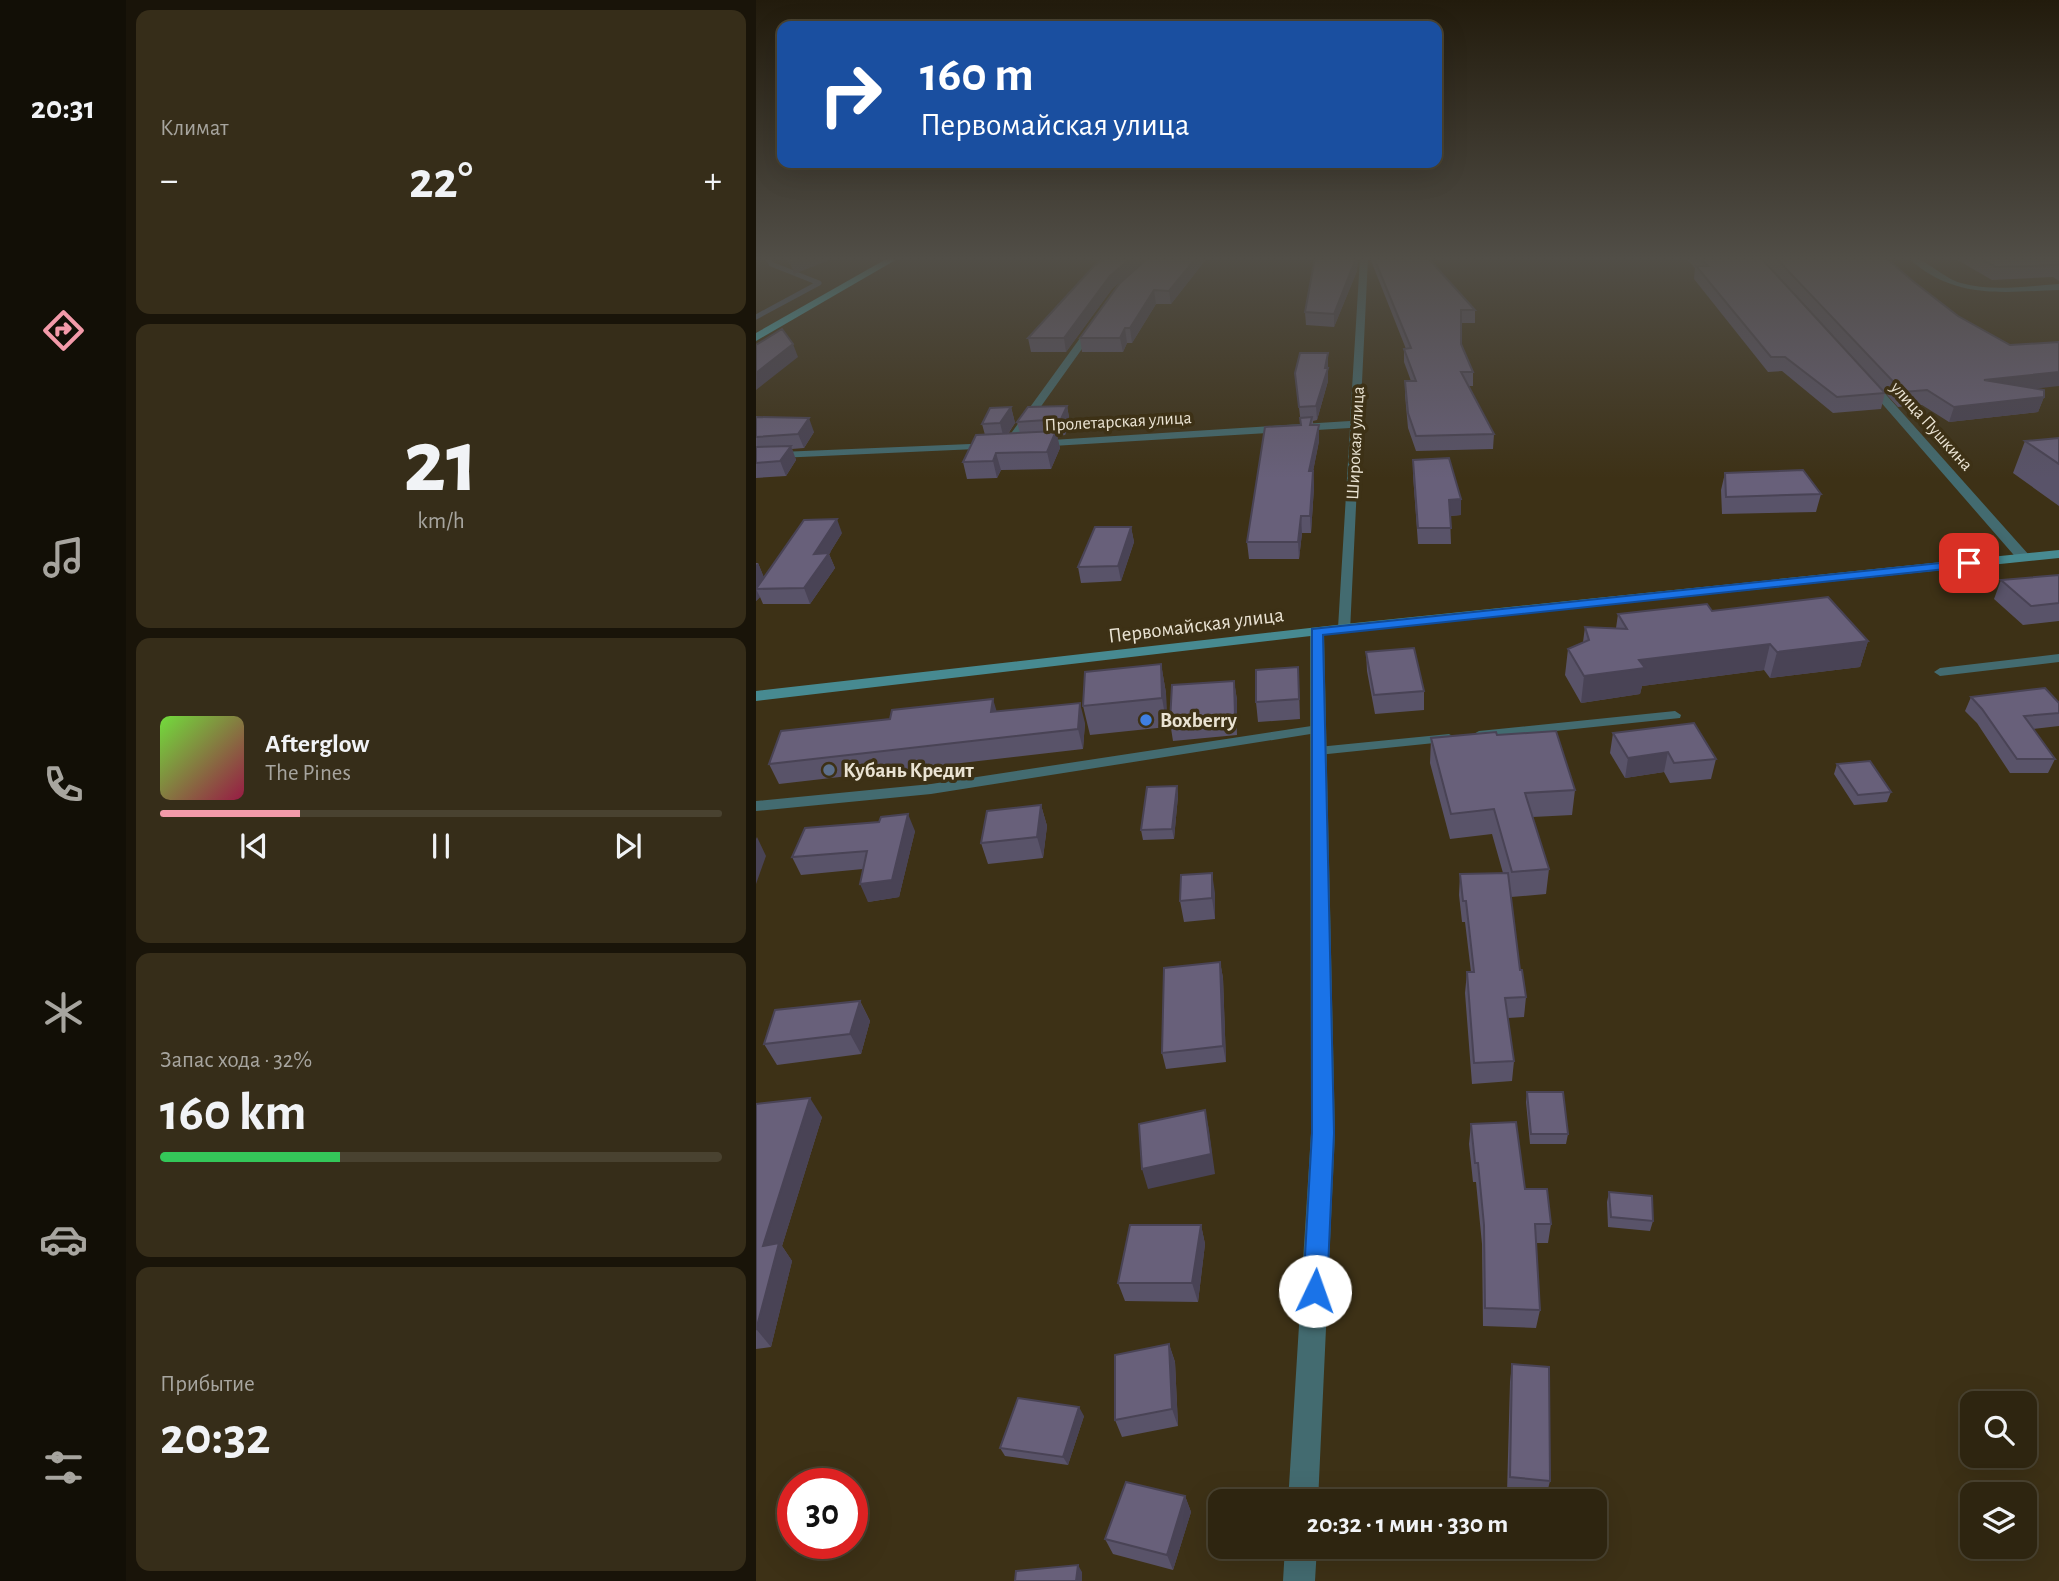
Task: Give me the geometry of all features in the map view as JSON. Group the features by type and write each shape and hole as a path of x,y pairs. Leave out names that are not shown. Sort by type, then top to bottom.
{"street":[{"path":"1008,445 1090,332"},
{"name":"Широкая улица","path":"1345,628 1360,332"},
{"name":"улица Пушкина","path":"1856,368 2024,558"},
{"name":"Пролетарская улица","path":"756,456 1008,445 1356,424"},
{"name":"Первомайская улица","path":"756,696 1345,628 2059,554"},
{"path":"1304,1489 1323,1133 1317,632"},
{"path":"1299,1581 1300,1559"}],"lane":[{"path":"1940,672 2059,658"},
{"path":"756,806 931,789 1318,740 1675,715"}],"building":[{"path":"777,332 784,332 793,344 756,373 756,345"},
{"path":"1034,332 1069,332 1064,338 1028,338"},
{"path":"1085,332 1123,332 1120,338 1080,338"},
{"path":"1404,332 1461,332 1461,344 1473,372 1461,372 1494,434 1416,436 1408,413 1405,381 1416,381 1404,349 1411,348"},
{"path":"1750,332 1829,332 1885,393 1837,397 1785,357 1771,357"},
{"path":"1846,332 1986,332 2010,345 2059,342 2059,372 1984,380 2044,390 2044,397 1954,407 1927,390 1903,392"},
{"path":"1300,353 1328,353 1325,368 1328,368 1316,406 1299,407 1295,373"},
{"path":"1067,406 1061,419 1017,422 1028,407"},
{"path":"1011,407 1000,423 982,424 990,408"},
{"path":"756,417 809,418 798,434 756,437"},
{"path":"1312,417 1310,425 1319,425 1309,471 1313,471 1310,516 1301,516 1298,542 1247,542 1265,427 1301,425 1300,418"},
{"path":"1056,431 1047,452 996,453 993,461 963,462 976,435"},
{"path":"2059,438 2059,464 2025,441"},
{"path":"791,446 780,461 756,463 756,447"},
{"path":"1449,458 1461,499 1449,500 1451,528 1418,528 1413,460"},
{"path":"1803,470 1821,494 1726,497 1725,473"},
{"path":"837,519 814,554 829,553 804,588 756,589 804,520"},
{"path":"1095,527 1131,527 1118,566 1078,567"},
{"path":"2059,575 2059,603 2031,606 2001,580"},
{"path":"1828,597 1868,641 1777,652 1770,644 1639,660 1645,668 1584,676 1568,649 1589,640 1585,627 1627,629 1618,614 1707,604 1712,611"},
{"path":"1414,648 1424,691 1374,695 1366,652"},
{"path":"1161,664 1162,698 1083,706 1085,672"},
{"path":"1298,667 1299,699 1256,702 1256,670"},
{"path":"1234,681 1235,715 1170,722 1172,685"},
{"path":"2045,688 2059,703 2059,713 2024,716 2055,759 2017,759 1971,697"},
{"path":"993,699 991,712 1080,703 1078,729 769,764 781,731 890,719 892,710"},
{"path":"1694,723 1716,759 1674,763 1668,752 1628,758 1613,733"},
{"path":"1556,731 1575,790 1525,793 1549,869 1512,872 1494,809 1451,814 1431,738 1496,732 1497,735"},
{"path":"1870,761 1891,792 1858,795 1837,764"},
{"path":"1177,786 1172,829 1141,830 1147,787"},
{"path":"1041,805 1037,837 981,843 987,811"},
{"path":"908,814 892,880 860,884 867,851 792,857 805,828 879,822 881,817"},
{"path":"1212,873 1212,898 1180,901 1181,875"},
{"path":"1508,873 1526,997 1505,998 1514,1061 1474,1063 1467,972 1474,972 1466,901 1463,901 1460,874"},
{"path":"1220,962 1223,1046 1162,1053 1164,968"},
{"path":"860,1001 850,1034 764,1044 775,1010"},
{"path":"1527,1092 1563,1092 1568,1134 1531,1134"},
{"path":"810,1098 763,1246 779,1243 756,1330 756,1104"},
{"path":"1205,1110 1211,1154 1142,1169 1139,1124"},
{"path":"1516,1122 1525,1189 1547,1189 1551,1224 1535,1224 1540,1310 1485,1308 1484,1225 1471,1124"},
{"path":"1609,1192 1652,1196 1653,1221 1611,1217"},
{"path":"1130,1225 1201,1225 1192,1283 1118,1283"},
{"path":"1169,1344 1172,1409 1115,1420 1115,1355"},
{"path":"1512,1364 1549,1367 1550,1481 1510,1477"},
{"path":"1018,1398 1079,1407 1063,1457 1000,1448"},
{"path":"1126,1482 1185,1496 1167,1555 1105,1539"},
{"path":"1078,1565 1076,1581 1015,1581 1016,1571"}],"place":[{"name":"Boxberry","path":"1146,720"},
{"name":"Кубань Кредит","path":"829,770"}],"route":[{"path":"1315,1291 1323,1133 1317,632 1969,563"}]}
